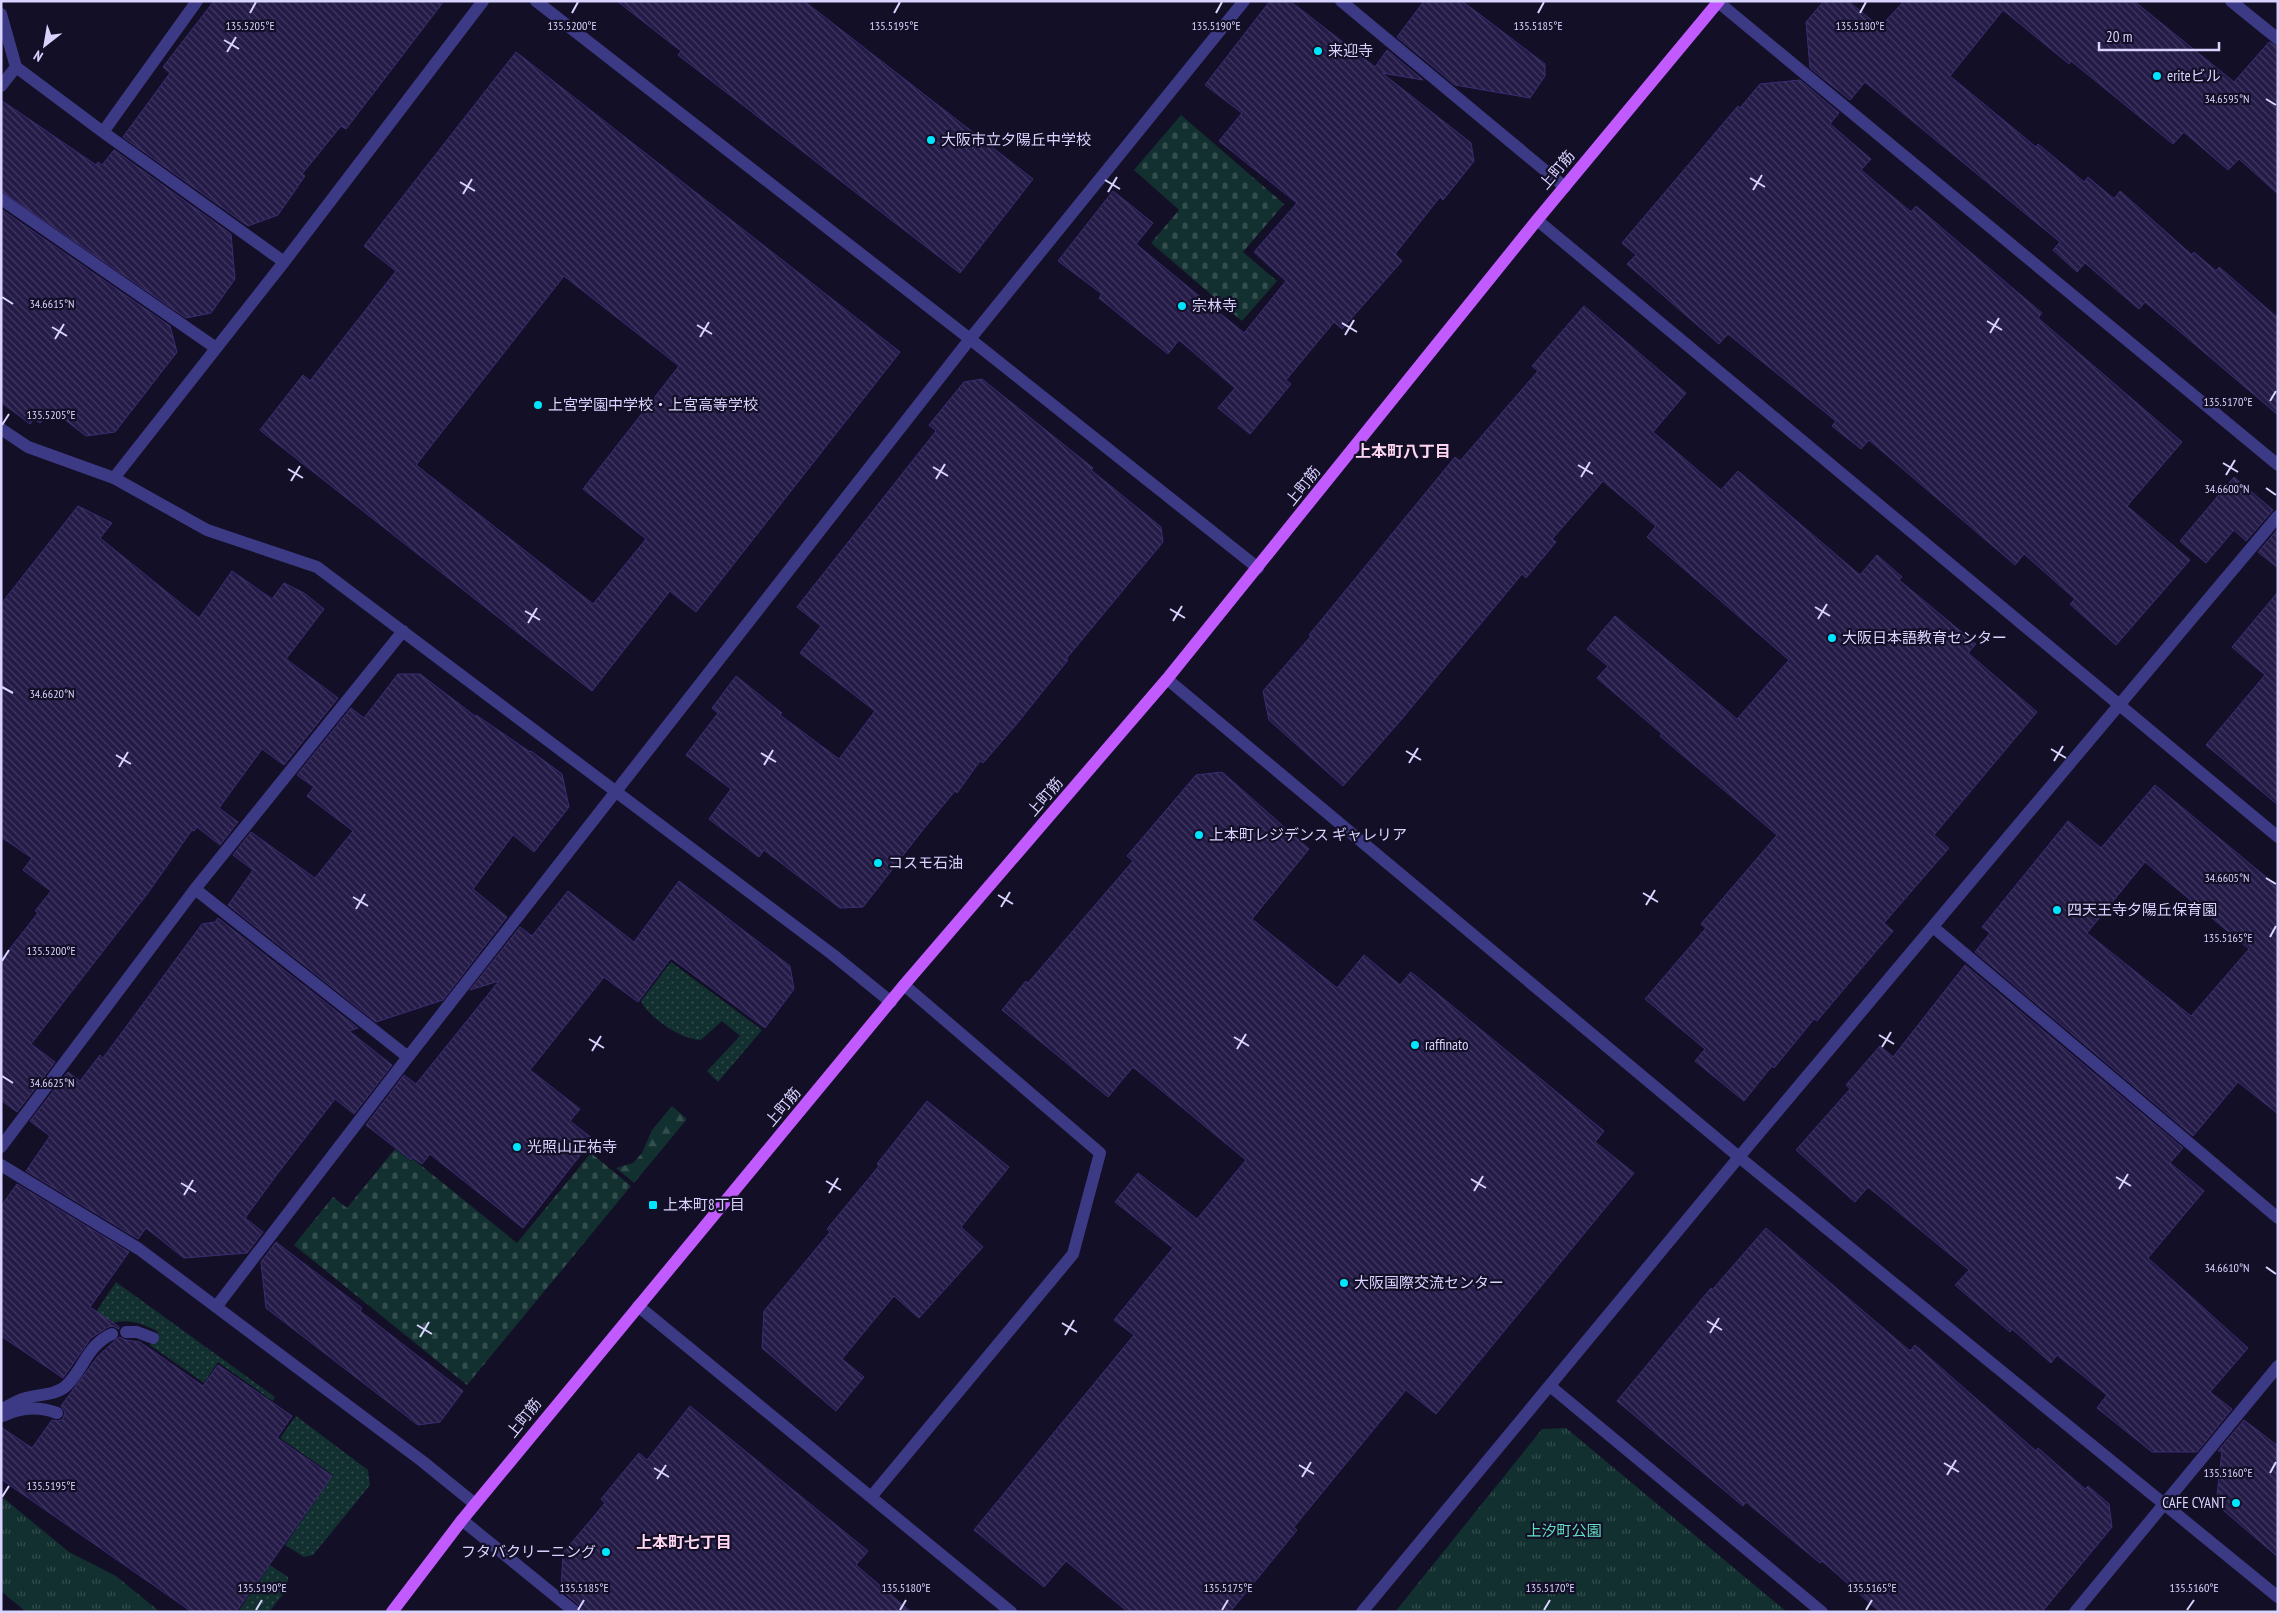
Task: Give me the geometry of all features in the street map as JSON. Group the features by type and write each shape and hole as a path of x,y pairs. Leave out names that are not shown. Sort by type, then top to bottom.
{"main road":[{"name":"上町筋","path":"392,1612 475,1504 904,985 1167,679 1537,220 1718,2"}],"street":[{"path":"103,132 197,1"},
{"path":"114,478 284,262 483,1"},
{"path":"536,1 970,339 1258,568"},
{"path":"216,1307 408,1057 970,339 1244,1"},
{"path":"1341,1 1565,187"},
{"path":"2232,1 2278,39"},
{"path":"1718,2 2278,465"},
{"path":"1,14 16,67 284,262"},
{"path":"1,86 16,67"},
{"path":"1,199 216,348"},
{"path":"1537,220 2278,837"},
{"path":"1,429 28,447 114,478 207,530 317,567 832,954 891,1002"},
{"path":"1362,1612 1739,1157 2278,516"},
{"path":"1,1147 195,890 403,631"},
{"path":"1167,679 1739,1157 2278,1597"},
{"path":"195,890 408,1057"},
{"path":"1933,927 2278,1218"},
{"path":"871,1497 1073,1254 1100,1153 904,985"},
{"path":"1,1165 139,1248 422,1461 475,1504"},
{"path":"638,1306 1011,1612"},
{"path":"126,1332 137,1332 153,1338"},
{"path":"1,1410 23,1399 60,1390 67,1385 91,1348 112,1334"},
{"path":"2075,1612 2278,1366"},
{"path":"1550,1386 1822,1612"},
{"path":"1,1417 28,1408 57,1413"},
{"path":"462,1520 575,1612"}],"green space":[{"path":"1181,115 1284,204 1243,252 1277,281 1242,321 1151,243 1179,210 1134,170"},
{"path":"671,962 762,1030 718,1082 707,1071 740,1036 722,1021 701,1040 693,1039 676,1032 658,1021 641,1001"},
{"path":"672,1106 687,1119 634,1183 616,1168 633,1163 642,1153 652,1130"},
{"path":"395,1149 411,1161 413,1159 517,1243 591,1153 631,1186 467,1385 294,1245 333,1197 347,1208"},
{"path":"116,1282 275,1397 273,1401 218,1362 204,1383 150,1345 158,1332 142,1324 127,1321 103,1327 59,1367"},
{"path":"296,1416 368,1470 370,1485 313,1555 304,1557 285,1545 333,1475 280,1438"},
{"name":"上汐町公園","path":"1566,1428 1787,1612 1395,1612 1542,1429"},
{"path":"1,1496 69,1552 116,1576 160,1612 26,1612 1,1591"},
{"path":"270,1565 288,1577 287,1589 269,1612 238,1612"}],"building":[{"path":"214,1 444,1 346,129 341,126 302,174 305,176 278,215 248,226 123,137 170,73 163,67"},
{"path":"617,1 804,1 1033,179 960,273 678,55 681,51"},
{"path":"1270,1 1290,1 1375,67 1387,50 1423,80 1382,73 1471,143 1474,161 1443,200 1440,197 1395,254 1402,261 1342,329 1334,322 1286,380 1291,384 1250,434 1218,408 1235,388 1179,340 1168,354 1099,298 1102,294 1058,261 1113,191 1153,223 1136,244 1244,333 1286,281 1254,252 1297,203 1219,141 1242,113 1205,85"},
{"path":"1424,1 1462,1 1545,64 1545,76 1530,98 1455,85 1397,37"},
{"path":"1824,1 1848,1 1880,27 1904,1 2134,1 2234,82 2269,42 2278,47 2278,194 2239,159 2228,170 2184,132 2173,144 2071,61 2069,64 2003,10 1950,76 2036,147 2038,144 2084,182 2088,177 2114,199 2120,191 2192,255 2194,252 2216,271 2219,267 2278,318 2278,415 2145,302 2139,309 2085,263 2077,272 2053,250 2060,242 1865,82 1850,100 1810,68 1806,22"},
{"path":"516,52 900,352 696,612 670,591 592,691 260,430 303,375 310,381 396,271 364,246","holes":["564,276 679,366 583,489 646,539 593,604 416,465"]},
{"path":"1800,80 1839,113 1830,124 1871,159 1861,170 1911,212 1916,206 2042,313 2038,318 2182,442 2127,506 2190,560 2116,645 2070,604 2075,599 2024,554 2015,565 1869,440 1861,449 1832,426 1836,421 1728,334 1719,344 1627,264 1636,255 1622,243 1738,106 1740,108 1760,84"},
{"path":"1,100 96,165 98,162 102,165 114,150 231,234 235,279 211,313 186,318 1,191"},
{"path":"1,209 170,326 177,352 115,432 86,436 51,409 40,423 34,419 30,424 1,402"},
{"path":"1584,306 1686,393 1653,432 1721,490 1738,471 1860,575 1877,555 1902,577 1899,580 1976,644 1968,653 2037,712 1934,835 1949,848 1884,923 1893,931 1817,1021 1814,1019 1744,1101 1695,1061 1705,1049 1645,999 1706,928 1701,924 1777,835 1660,736 1662,734 1597,678 1608,666 1587,649 1615,616 1737,719 1789,660 1647,537 1656,526 1603,481 1552,539 1556,542 1526,578 1522,574 1401,720 1343,786 1269,720 1263,691 1311,636 1309,635 1455,457 1460,461 1538,371 1532,366"},
{"path":"982,379 1093,468 1091,470 1161,527 1163,542 1066,659 1068,660 1015,726 983,763 980,761 957,793 955,791 922,831 863,907 840,908 764,850 759,857 709,819 731,789 686,755 718,713 712,708 736,676 782,713 780,715 839,759 875,711 800,653 821,626 797,607 936,431 929,425 964,382"},
{"path":"2234,477 2273,510 2246,541 2234,530 2206,563 2180,541"},
{"path":"78,506 112,523 100,538 199,618 232,571 272,599 284,583 304,593 324,609 286,659 338,698 284,765 262,749 219,808 238,822 220,845 197,827 194,831 192,830 148,893 31,1044 55,1062 17,1112 1,1100 1,960 38,913 35,911 51,891 23,870 32,858 1,837 1,604"},
{"path":"2278,529 2278,568 2258,552"},
{"path":"2278,592 2278,805 2206,745 2265,675 2232,647"},
{"path":"398,674 420,674 475,716 531,751 562,774 569,807 534,852 513,835 473,889 507,917 443,1000 376,1022 228,905 253,870 233,855 251,832 315,878 353,831 307,796 314,787 297,775 351,708 364,718"},
{"name":"大阪国際交流センター","path":"1222,772 1309,849 1252,919 1337,988 1364,955 1400,985 1411,972 1604,1131 1595,1142 1634,1173 1436,1414 1406,1390 1294,1527 1297,1530 1230,1612 1128,1612 1066,1561 1044,1587 974,1530 1134,1335 1114,1320 1173,1248 1115,1202 1138,1173 1197,1219 1246,1160 1133,1067 1108,1097 1002,1010 1026,981 1028,983 1133,861 1127,856 1196,775"},
{"path":"2155,785 2278,887 2278,1114 2238,1082 2193,1136 1975,952 1990,933 1982,927 2068,821 2101,848","holes":["2145,862 2249,949 2191,1016 2087,933"]},
{"path":"679,881 790,966 794,989 765,1028 671,958 638,1002 604,977 530,1070 580,1109 570,1121 593,1139 523,1228 430,1154 422,1164 412,1157 411,1160 366,1125 404,1075 416,1084 499,981 470,990 520,927 532,936 568,891 634,942"},
{"path":"218,918 358,1028 349,1031 392,1065 354,1114 335,1099 245,1218 263,1232 247,1253 184,1258 146,1228 138,1239 26,1171 50,1136 30,1121 68,1072 80,1081 100,1055 103,1058 202,924 215,922"},
{"path":"1965,965 2183,1148 2170,1163 2204,1191 2148,1258 2248,1348 2210,1392 2232,1409 2197,1452 2152,1452 2097,1408 2107,1395 2057,1355 2051,1363 2012,1329 2010,1332 1955,1285 1969,1270 1868,1187 1855,1202 1796,1150 1850,1089 1846,1085 1880,1046 1893,1057"},
{"path":"927,1101 1009,1167 961,1227 983,1247 919,1318 894,1296 842,1359 864,1377 836,1411 762,1348 764,1311 830,1232 827,1229 879,1166 877,1164"},
{"path":"17,1184 129,1252 90,1307 119,1327 119,1329 113,1326 108,1327 91,1338 63,1378 1,1336 1,1206"},
{"path":"1766,1228 1910,1351 1915,1345 2036,1451 2038,1448 2085,1489 2088,1486 2109,1504 2112,1527 2042,1612 1880,1612 1822,1561 1820,1563 1746,1502 1743,1506 1617,1401 1711,1288 1712,1290"},
{"path":"276,1242 362,1308 360,1311 463,1391 440,1422 418,1425 266,1308 261,1262"},
{"path":"119,1337 140,1342 203,1386 218,1365 292,1416 277,1438 332,1476 236,1612 192,1612 1,1479 1,1427 32,1448 52,1420 58,1421 63,1419 65,1412 61,1406 98,1356"},
{"path":"690,1406 868,1551 856,1565 911,1612 583,1612 580,1606 561,1590 563,1553 605,1503 601,1499 639,1453 647,1460"},
{"path":"2244,1420 2278,1446 2278,1557 2216,1504 2222,1451 2218,1451"}],"place":[{"name":"来迎寺","path":"1318,51"},
{"name":"eriteビル","path":"2157,76"},
{"name":"大阪市立夕陽丘中学校","path":"931,140"},
{"name":"宗林寺","path":"1182,306"},
{"name":"上宮学園中学校・上宮高等学校","path":"538,405"},
{"name":"大阪日本語教育センター","path":"1832,638"},
{"name":"上本町レジデンス ギャレリア","path":"1199,835"},
{"name":"コスモ石油","path":"878,863"},
{"name":"四天王寺夕陽丘保育園","path":"2057,910"},
{"name":"raffinato","path":"1415,1045"},
{"name":"光照山正祐寺","path":"517,1147"},
{"name":"上本町8丁目","path":"653,1205"},
{"name":"大阪国際交流センター","path":"1344,1283"},
{"name":"CAFE CYANT","path":"2236,1503"},
{"name":"フタバクリーニング","path":"606,1552"}],"district":[{"name":"上本町八丁目","path":"1403,451"},
{"name":"上本町七丁目","path":"684,1542"}]}
